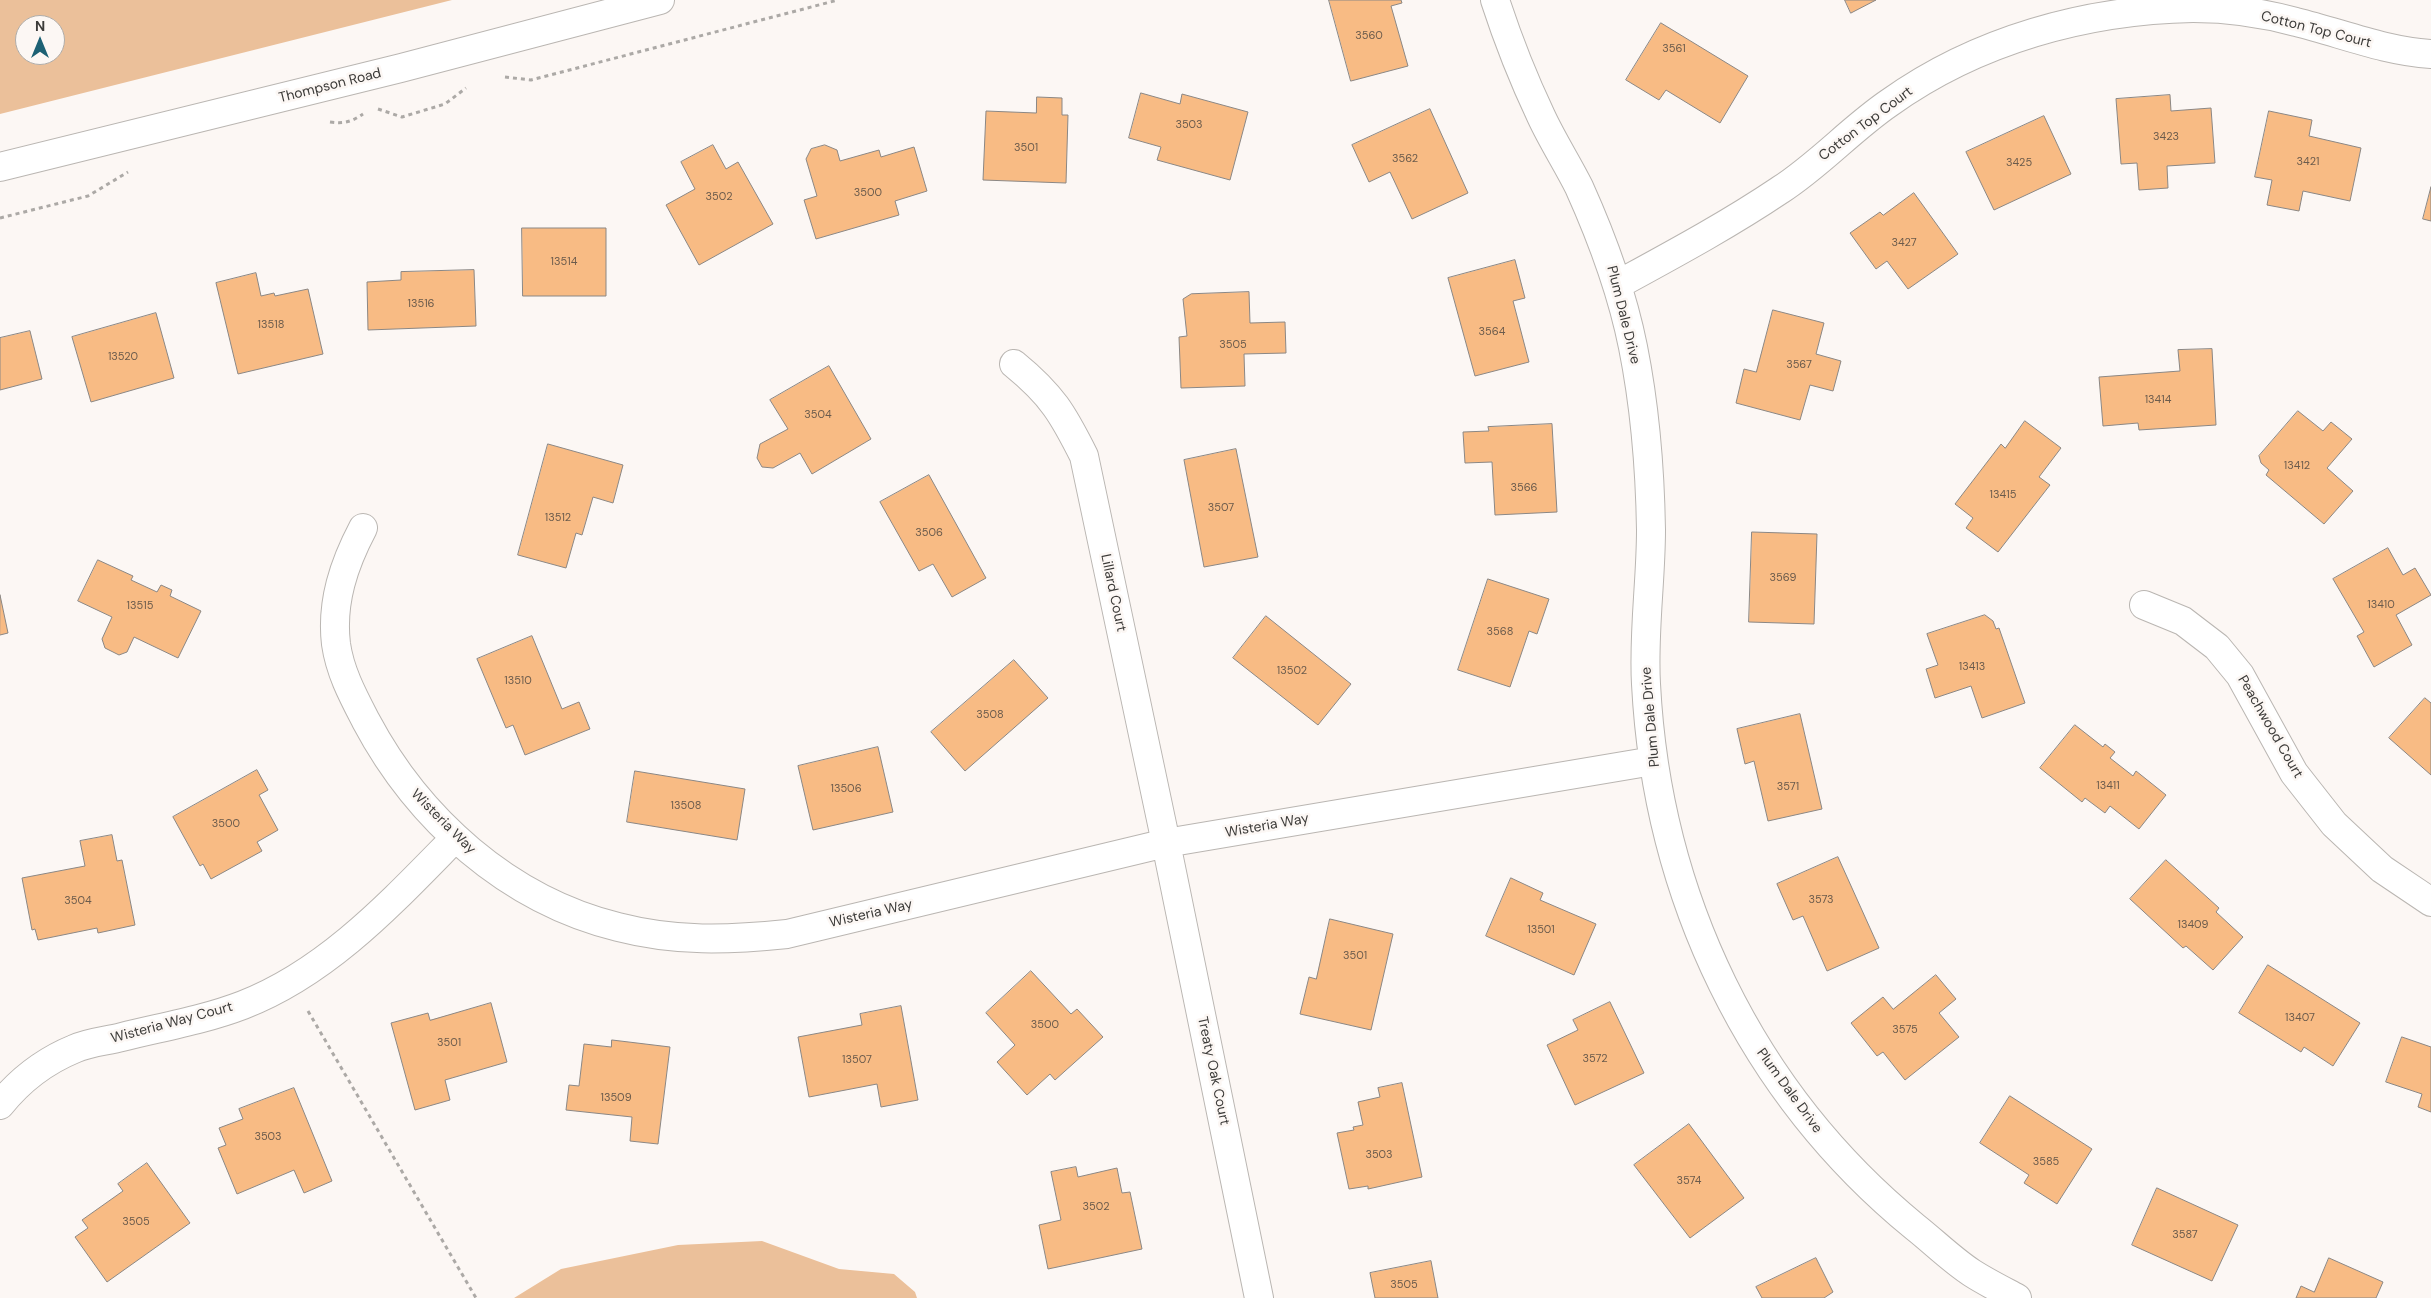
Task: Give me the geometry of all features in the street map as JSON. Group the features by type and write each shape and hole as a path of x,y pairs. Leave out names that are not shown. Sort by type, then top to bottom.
{"street":[{"name":"Thompson Road","path":"0,167 401,68 660,0"},
{"name":"Plum Dale Drive","path":"1495,0 1511,49 1542,119 1578,186 1617,285 1633,345 1647,440 1651,530 1645,681 1653,761 1674,862 1710,958 1747,1033 1786,1092 1823,1138 1892,1208 1969,1271 2017,1298"},
{"name":"Cotton Top Court","path":"1617,285 1711,234 1782,189 1888,103 1924,80 1977,53 2041,30 2106,15 2193,8 2234,10 2295,22 2351,39 2409,52 2431,54"},
{"name":"Lillard Court","path":"1014,364 1041,386 1065,417 1084,456 1166,843"},
{"name":"Wisteria Way","path":"364,528 348,558 337,598 336,643 346,684 381,749 418,800 455,838 480,859 534,894 572,912 618,927 659,936 723,940 787,934 1166,843 1653,761"},
{"name":"Peachwood Court","path":"2144,605 2183,621 2218,647 2240,675 2294,773 2334,824 2382,869 2431,902"},
{"name":"Wisteria Way Court","path":"0,1105 10,1093 38,1068 76,1048 201,1018 244,1004 290,980 355,936 388,906 455,838"},
{"name":"Treaty Oak Court","path":"1166,843 1259,1298"}],"path":[{"path":"502,77 531,80 838,0"},
{"path":"372,110 378,109 402,117 445,104 468,86"},
{"path":"324,121 341,124 352,121 367,112"},
{"path":"0,218 88,196 130,171"},
{"path":"290,980 476,1298"}],"shaded area":[{"path":"0,0 452,0 0,114"},
{"path":"762,1241 839,1269 894,1274 915,1292 917,1298 514,1298 561,1269 678,1245"}],"building":[{"path":"1329,0 1401,0 1402,3 1391,6 1408,66 1351,81"},
{"path":"1845,0 1876,0 1851,13"},
{"path":"1661,23 1748,76 1720,123 1666,90 1659,100 1626,80"},
{"path":"1141,93 1180,104 1182,94 1248,112 1230,180 1157,160 1161,147 1129,138"},
{"path":"2170,95 2171,111 2211,108 2215,163 2167,166 2168,188 2139,190 2137,163 2121,164 2116,99"},
{"path":"1037,97 1062,98 1062,115 1068,115 1066,183 983,180 986,111 1036,113"},
{"path":"1430,109 1468,193 1412,219 1390,172 1369,182 1352,145"},
{"path":"2269,111 2312,120 2309,136 2361,148 2350,201 2303,191 2299,211 2267,205 2272,180 2255,177"},
{"path":"2044,116 2071,174 1994,210 1966,152"},
{"path":"713,145 726,169 738,162 773,224 699,265 666,205 695,189 681,162"},
{"path":"825,145 837,150 840,161 879,150 881,157 914,147 927,191 895,201 899,215 816,239 804,200 817,196 806,159 811,149"},
{"path":"2431,187 2431,221 2423,219"},
{"path":"1914,193 1958,254 1908,289 1887,261 1876,269 1850,233 1880,212 1883,215"},
{"path":"522,228 606,228 606,296 523,296"},
{"path":"1515,260 1525,298 1513,301 1529,362 1475,376 1448,278"},
{"path":"474,270 476,326 368,330 367,282 401,280 401,272"},
{"path":"256,273 261,296 274,293 275,296 308,289 323,354 238,374 216,283"},
{"path":"1249,292 1250,323 1285,322 1286,353 1244,354 1245,386 1181,388 1179,337 1187,336 1183,299 1191,294"},
{"path":"1773,310 1824,323 1816,354 1841,361 1833,391 1810,385 1800,420 1736,403 1744,369 1756,372"},
{"path":"156,313 174,378 91,402 72,337"},
{"path":"30,331 42,379 0,390 0,338"},
{"path":"2212,349 2216,425 2139,430 2138,423 2103,426 2099,377 2180,371 2178,350"},
{"path":"829,366 871,439 812,474 800,453 773,468 762,467 757,458 760,444 788,429 770,400"},
{"path":"2298,411 2323,431 2331,422 2352,439 2327,468 2353,491 2324,524 2266,475 2269,470 2261,463 2259,456"},
{"path":"2025,421 2061,448 2039,477 2050,485 1998,552 1966,528 1973,518 1955,504 2001,444 2005,448"},
{"path":"1552,424 1557,512 1495,515 1492,462 1465,463 1463,432 1489,431 1488,427"},
{"path":"548,444 623,465 613,503 593,497 582,535 576,533 566,568 518,555"},
{"path":"1236,449 1258,557 1204,567 1184,460"},
{"path":"929,475 986,578 952,597 933,564 919,571 880,502"},
{"path":"1752,532 1817,534 1814,624 1749,622"},
{"path":"2388,548 2403,575 2415,568 2431,595 2396,615 2412,645 2374,667 2357,636 2364,632 2333,579"},
{"path":"98,560 133,576 131,580 157,592 161,585 172,590 170,596 201,611 178,658 134,637 127,652 119,655 105,648 102,639 112,617 78,601"},
{"path":"1488,579 1549,599 1537,634 1529,631 1510,687 1458,670"},
{"path":"0,595 8,633 0,635"},
{"path":"1985,615 1993,621 1996,629 1999,628 2025,703 1982,718 1971,686 1935,698 1926,669 1938,665 1927,634"},
{"path":"1266,616 1351,684 1318,725 1233,658"},
{"path":"532,636 562,709 579,702 590,729 525,755 513,725 506,728 477,659"},
{"path":"1014,660 1048,698 965,771 931,732"},
{"path":"2425,698 2431,703 2431,775 2389,738"},
{"path":"1800,714 1822,809 1768,821 1754,761 1745,764 1737,729"},
{"path":"2075,725 2103,747 2105,744 2115,752 2110,758 2133,776 2136,771 2166,795 2139,829 2110,806 2105,813 2085,798 2082,802 2040,768"},
{"path":"878,747 893,812 813,830 798,766"},
{"path":"257,770 268,790 259,795 278,830 257,842 262,851 211,879 203,864 200,866 173,817"},
{"path":"635,771 745,789 737,840 627,822"},
{"path":"112,835 117,861 122,860 135,925 98,933 97,928 38,940 35,929 32,930 22,878 85,866 80,841"},
{"path":"1838,857 1879,948 1827,971 1803,916 1793,920 1777,884"},
{"path":"2166,860 2219,908 2216,912 2243,937 2213,970 2186,946 2183,948 2130,899"},
{"path":"1511,878 1543,893 1540,900 1596,924 1574,975 1486,936"},
{"path":"1330,919 1393,934 1371,1030 1300,1014 1309,977 1316,979"},
{"path":"2268,965 2360,1023 2333,1066 2304,1047 2301,1052 2239,1013"},
{"path":"1031,971 1071,1014 1077,1009 1103,1037 1055,1080 1050,1074 1027,1095 997,1062 1015,1045 986,1013"},
{"path":"1936,975 1956,999 1939,1013 1959,1037 1905,1080 1883,1052 1877,1056 1851,1023 1883,997 1893,1009"},
{"path":"1610,1002 1644,1073 1575,1105 1547,1045 1578,1030 1573,1020"},
{"path":"491,1003 507,1062 445,1080 450,1100 415,1110 391,1023 428,1013 430,1020"},
{"path":"901,1006 918,1100 881,1107 877,1084 809,1097 798,1037 862,1025 860,1014"},
{"path":"2402,1037 2431,1047 2431,1112 2418,1107 2422,1094 2386,1082"},
{"path":"612,1040 670,1047 658,1144 630,1141 632,1117 566,1110 569,1085 579,1086 584,1044 611,1047"},
{"path":"1402,1083 1422,1177 1368,1189 1368,1186 1349,1189 1337,1133 1354,1130 1353,1127 1363,1125 1358,1102 1380,1097 1378,1088"},
{"path":"294,1088 332,1181 304,1193 294,1170 237,1194 218,1148 226,1145 219,1128 243,1119 239,1109"},
{"path":"2010,1096 2092,1149 2057,1204 2024,1183 2029,1175 1980,1143"},
{"path":"1689,1124 1744,1198 1690,1238 1634,1165"},
{"path":"147,1163 190,1223 107,1282 75,1237 88,1228 82,1220 123,1191 118,1184"},
{"path":"1076,1167 1078,1177 1117,1168 1122,1193 1130,1192 1142,1249 1048,1269 1039,1225 1061,1220 1051,1172"},
{"path":"2157,1188 2238,1225 2212,1281 2132,1245"},
{"path":"1816,1258 1833,1292 1824,1298 1762,1298 1756,1287"},
{"path":"2329,1258 2383,1282 2376,1298 2296,1298 2301,1286 2314,1292"},
{"path":"1431,1261 1438,1298 1375,1298 1370,1273"}]}
